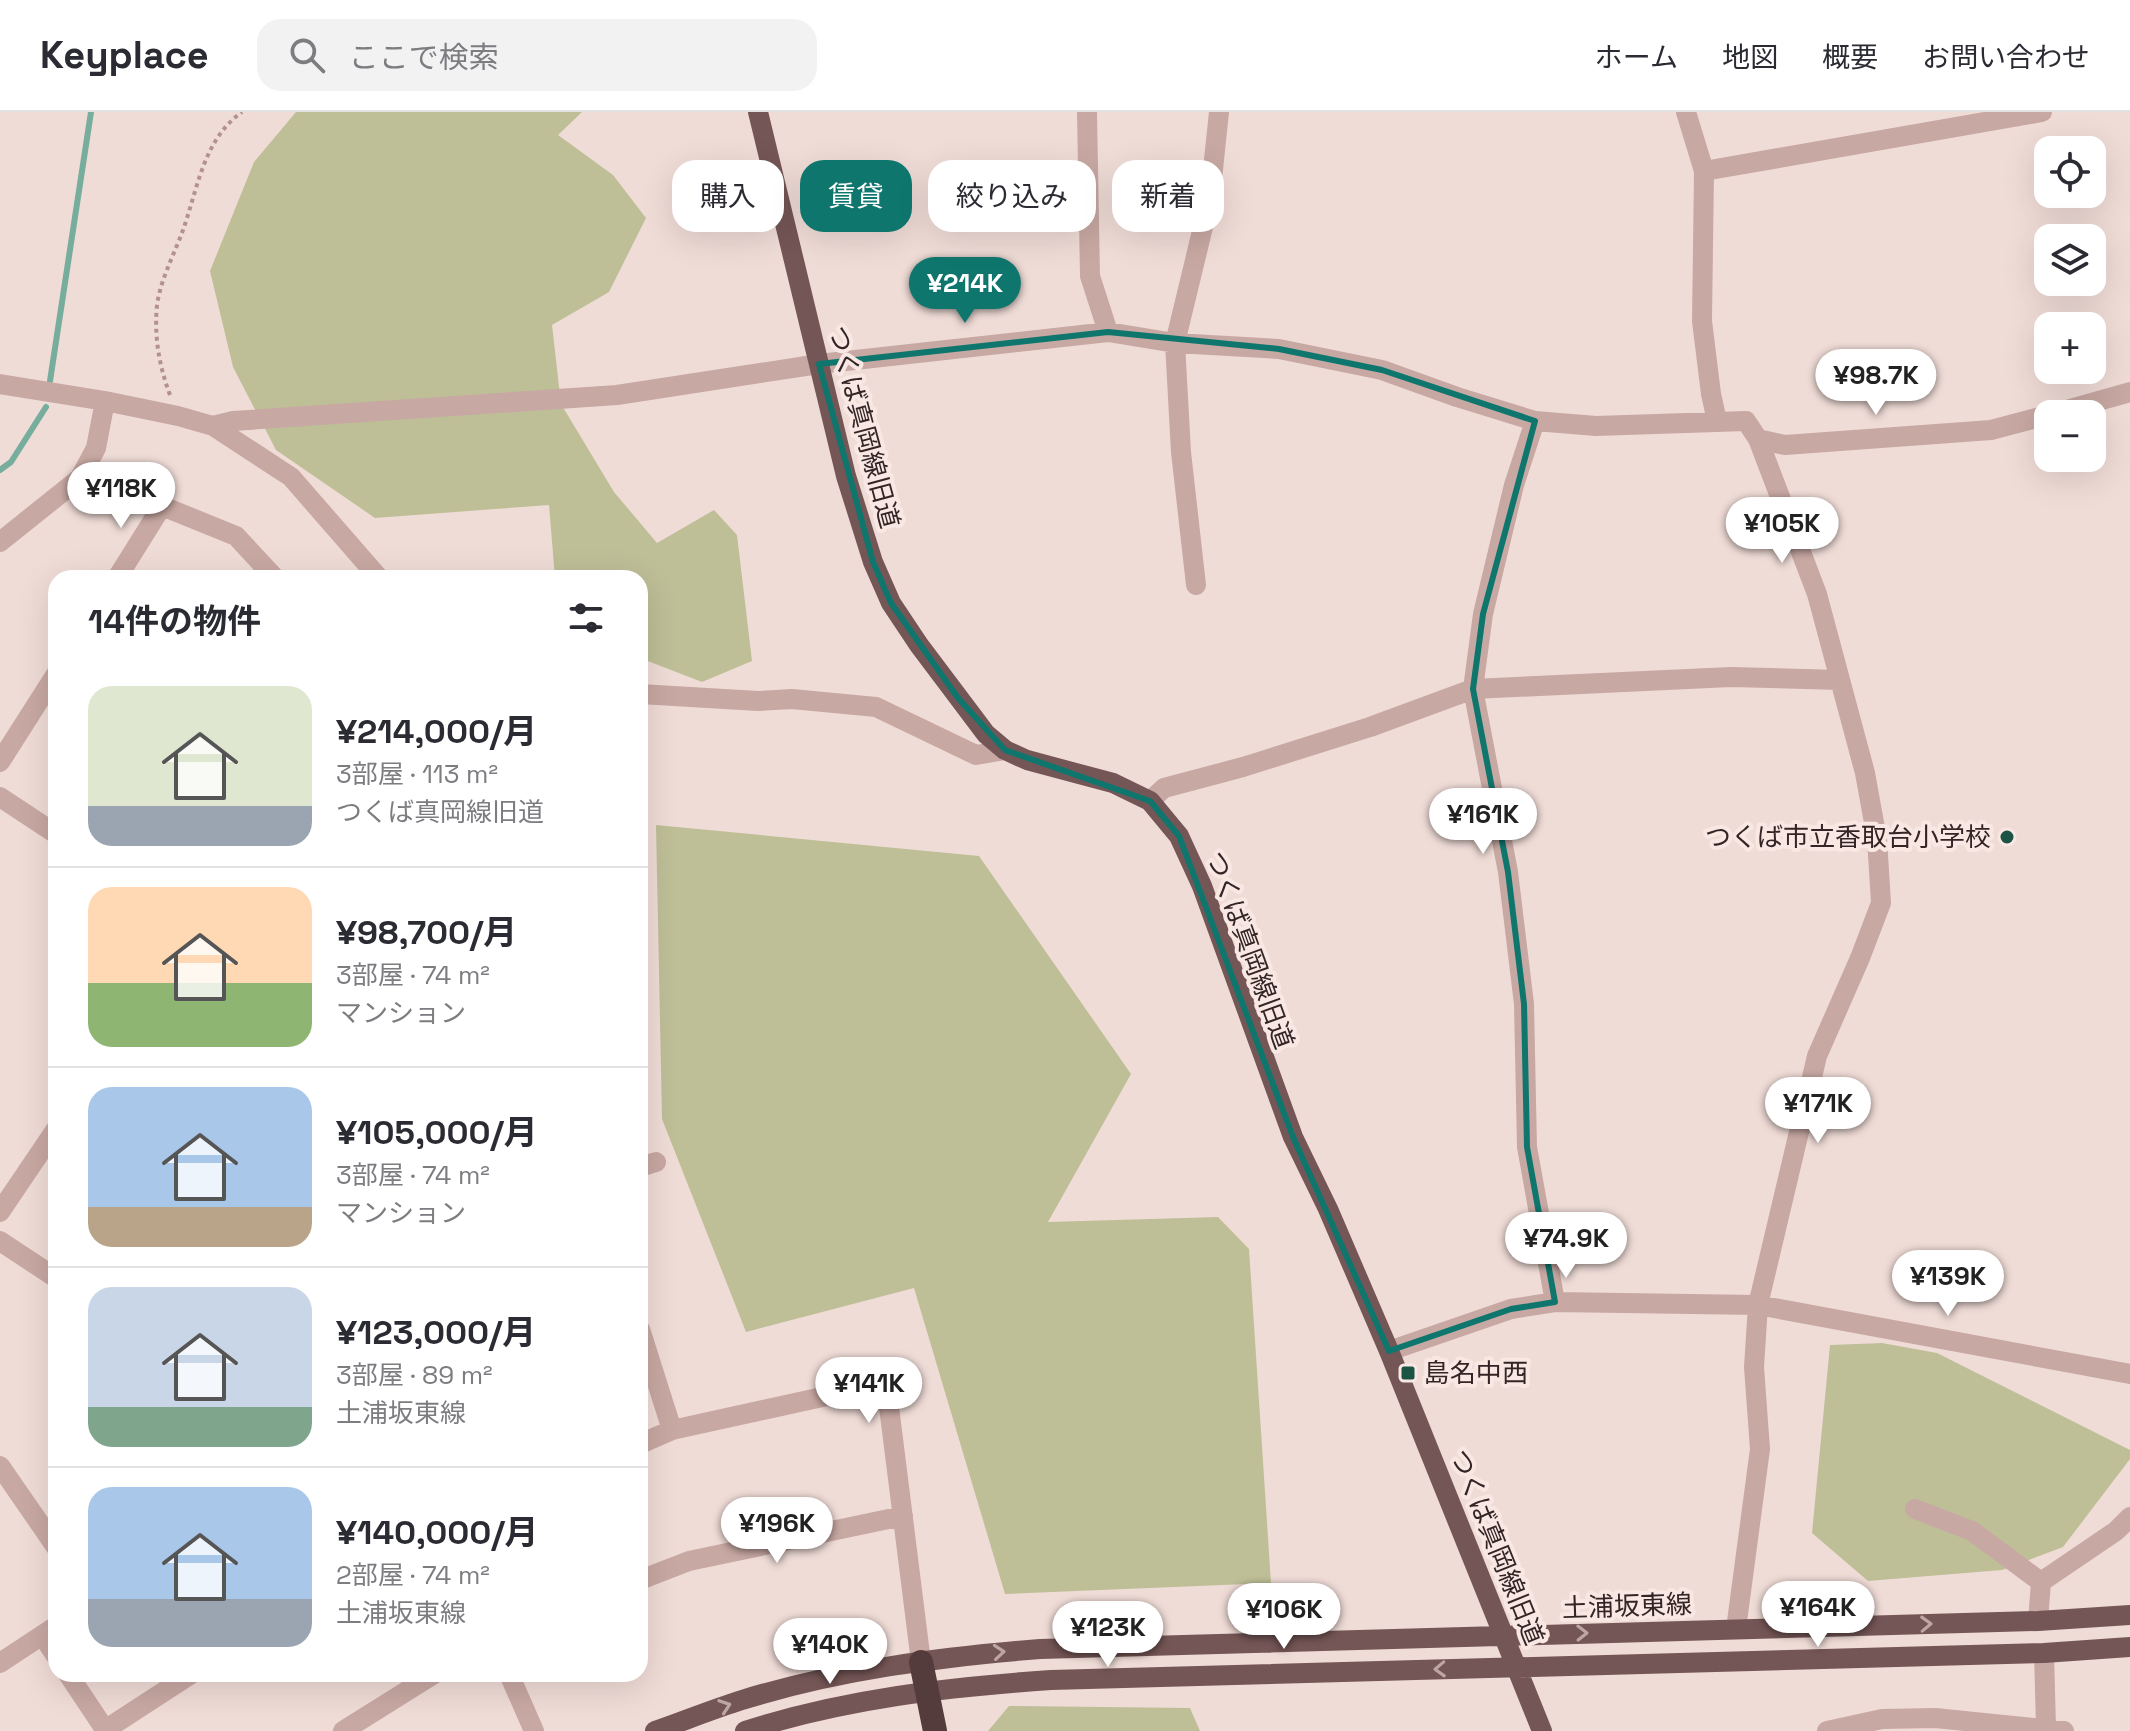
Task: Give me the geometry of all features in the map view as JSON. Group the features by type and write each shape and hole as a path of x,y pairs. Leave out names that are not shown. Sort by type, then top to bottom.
{"highway":[{"path":"921,1662 935,1731"}],"main road":[{"name":"つくば真岡線旧道","path":"758,112 846,476 873,562 891,603 977,722 1005,750 1027,760 1113,783 1150,801 1179,836 1202,886 1282,1110 1389,1351 1542,1731"},
{"name":"土浦坂東線","path":"655,1731 796,1685 921,1662 1040,1649 2038,1621 2130,1615"},
{"path":"745,1731 848,1704 926,1692 1051,1680 2044,1653 2130,1647"}],"street":[{"path":"1087,112 1090,276 1108,332"},
{"path":"1196,585 1181,452 1175,343 1210,198 1219,112"},
{"path":"1686,112 1704,171 1702,321 1717,421"},
{"path":"1704,171 2042,112"},
{"path":"213,426 278,417 617,395 819,364 1108,332 1175,343 1279,349 1382,370 1535,421 1596,426 1746,421 1758,439 1817,594 1865,773 1877,839 1881,903 1817,1056 1758,1305 1754,1367 1760,1449 1736,1629"},
{"path":"0,384 105,401 213,426 291,477 372,570"},
{"path":"2101,400 2130,392"},
{"path":"0,542 80,478 96,448 105,401"},
{"path":"1758,439 1785,445 1836,442 1991,430 2034,418"},
{"path":"1535,421 1514,485 1483,614 1473,689 1508,872 1524,1004 1527,1147 1555,1302"},
{"path":"80,478 236,536 268,570"},
{"path":"122,570 162,506"},
{"path":"1150,801 1164,788 1257,763 1473,689 1731,677 1840,680"},
{"path":"0,762 48,687"},
{"path":"648,694 758,701 792,699 876,707 976,755 1005,750"},
{"path":"0,797 48,829"},
{"path":"0,1212 48,1145"},
{"path":"0,1241 48,1273"},
{"path":"1389,1351 1511,1309 1555,1302 1758,1305 2130,1374"},
{"path":"648,1354 672,1430"},
{"path":"648,1440 672,1430 886,1383 921,1662"},
{"path":"0,1466 48,1535"},
{"path":"1915,1509 1972,1531 2041,1582"},
{"path":"648,1577 689,1561 903,1516"},
{"path":"2041,1582 2116,1531 2130,1517"},
{"path":"2038,1621 2041,1582"},
{"path":"0,1663 48,1632"},
{"path":"1827,1731 1882,1719 2055,1730 2044,1653"},
{"path":"73,1682 106,1731 179,1682"},
{"path":"343,1731 421,1682"},
{"path":"513,1682 534,1731"}],"path":[{"path":"178,416 157,357 157,305 198,176 217,138 229,122 242,112"}],"highlighted area":[{"path":"1108,332 1279,349 1382,370 1535,421 1483,614 1473,689 1508,872 1524,1004 1527,1147 1555,1302 1511,1309 1389,1351 1293,1137 1179,836 1150,801 1005,750 958,698 891,603 873,562 819,364"}],"green space":[{"path":"296,112 582,112 558,135 613,175 646,218 609,292 552,325 561,404 614,492 657,543 714,510 737,535 752,661 702,682 648,661 648,570 554,570 549,505 375,518 276,450 233,367 210,271 254,162"},
{"path":"656,825 979,856 1131,1074 1048,1222 1218,1217 1249,1249 1271,1583 1005,1594 914,1288 746,1332 662,1119"},
{"path":"1882,1343 1937,1353 2130,1450 2130,1459 2063,1547 2002,1570 1868,1581 1812,1533 1830,1345"},
{"path":"1009,1706 1190,1708 1200,1731 988,1731"}],"waterway":[{"path":"50,381 91,112"},
{"path":"0,470 11,462 46,407"}],"place":[{"name":"つくば市立香取台小学校","path":"2007,837"},
{"name":"島名中西","path":"1408,1373"}]}
